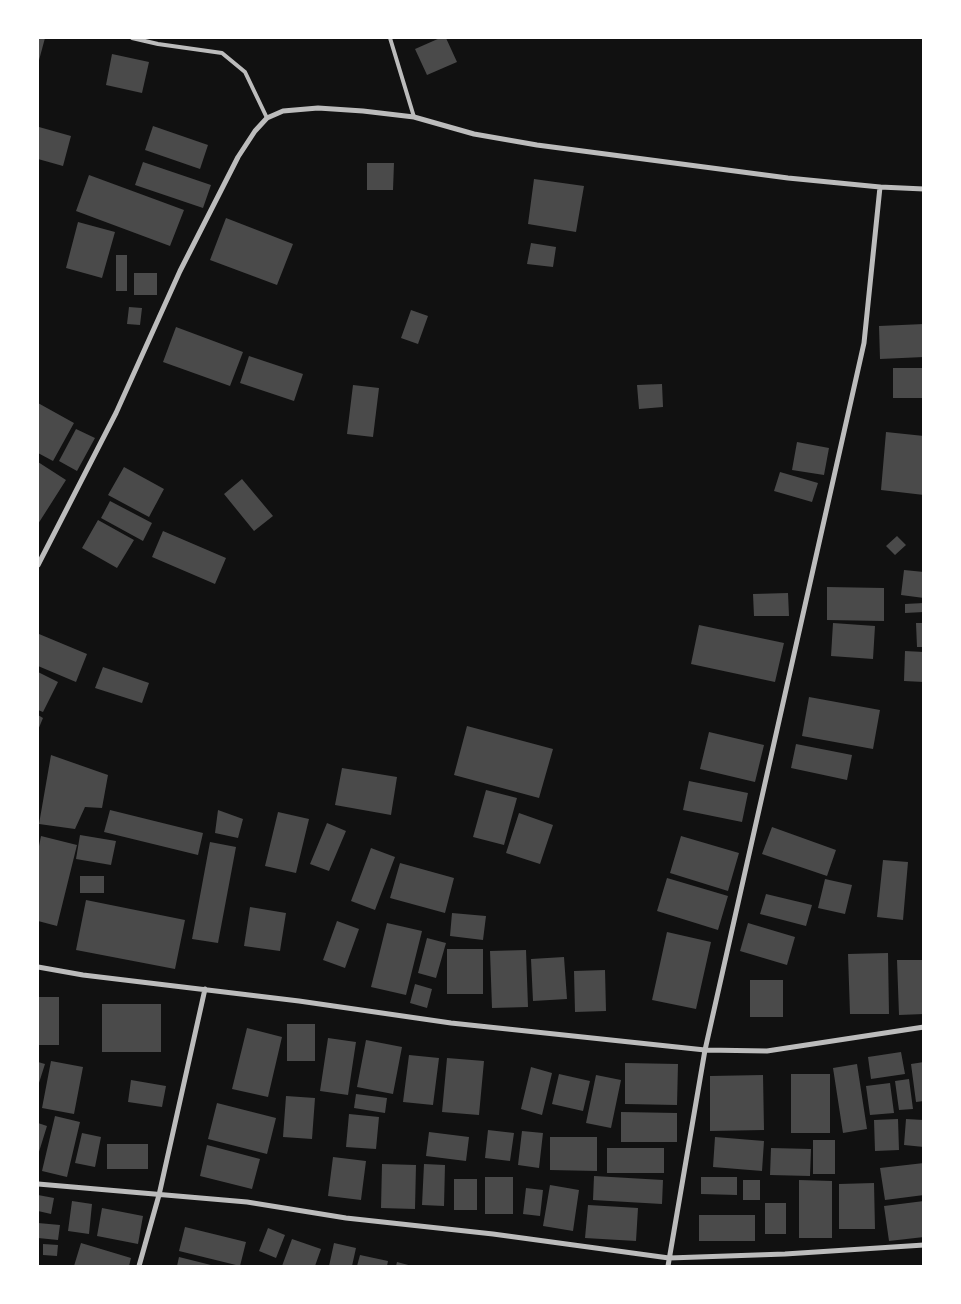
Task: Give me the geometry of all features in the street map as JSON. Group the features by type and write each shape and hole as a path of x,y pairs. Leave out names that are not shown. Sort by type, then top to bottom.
{"street":[{"path":"38,565 116,413 214,201 238,157 255,131 267,118 283,111 318,108 414,117 474,134 537,145 770,176 880,187 924,189"},
{"path":"668,1266 705,1050 864,343 880,187"},
{"path":"38,967 83,975 299,1000 450,1023 705,1050 767,1051 924,1027"},
{"path":"139,1266 159,1195 205,989"},
{"path":"38,1184 247,1202 346,1218 493,1234 669,1258 924,1245"}],"lane":[{"path":"132,38 158,44 222,53 245,72 267,118"},
{"path":"390,38 414,117"}],"building":[{"path":"38,38 45,38 38,64"},
{"path":"440,38 446,38 457,62 427,75 415,49"},
{"path":"112,54 149,62 142,93 106,85"},
{"path":"153,126 208,145 200,169 145,150"},
{"path":"39,127 71,136 63,166 38,159"},
{"path":"143,162 211,185 203,208 135,185"},
{"path":"367,163 394,163 393,190 367,190"},
{"path":"89,175 184,210 170,246 76,211"},
{"path":"534,179 584,186 576,232 528,224"},
{"path":"226,218 293,244 277,285 210,260"},
{"path":"78,222 115,232 102,278 66,268"},
{"path":"531,243 556,247 553,267 527,264"},
{"path":"116,255 127,255 127,291 116,291"},
{"path":"134,273 157,273 157,295 134,295"},
{"path":"129,307 142,308 140,325 127,324"},
{"path":"411,310 428,316 418,344 401,338"},
{"path":"924,324 924,357 880,359 879,326"},
{"path":"176,327 243,352 230,386 163,362"},
{"path":"249,356 303,374 294,401 240,383"},
{"path":"893,368 924,368 924,398 893,398"},
{"path":"662,384 663,407 639,409 637,385"},
{"path":"353,385 379,388 373,437 347,434"},
{"path":"38,403 74,423 53,461 38,453"},
{"path":"76,429 95,438 77,471 59,461"},
{"path":"886,432 924,436 924,495 881,490"},
{"path":"797,442 829,448 824,475 792,470"},
{"path":"38,462 66,480 38,524"},
{"path":"124,467 164,489 149,517 108,495"},
{"path":"780,472 818,483 812,502 774,491"},
{"path":"242,479 273,516 254,531 224,494"},
{"path":"110,501 152,523 143,541 101,518"},
{"path":"98,520 134,540 117,568 82,548"},
{"path":"163,531 226,558 215,584 152,557"},
{"path":"897,536 906,545 895,555 886,546"},
{"path":"904,570 924,572 924,598 901,595"},
{"path":"827,587 884,588 884,621 827,620"},
{"path":"788,593 789,616 754,616 753,594"},
{"path":"924,603 924,612 905,613 905,604"},
{"path":"833,623 875,626 873,659 831,656"},
{"path":"916,623 924,623 924,647 917,647"},
{"path":"699,625 784,643 775,682 691,664"},
{"path":"39,634 87,654 76,682 38,666"},
{"path":"905,651 924,652 924,682 904,681"},
{"path":"103,667 149,683 142,703 95,688"},
{"path":"38,672 58,682 43,712 38,710"},
{"path":"809,697 880,710 873,749 802,736"},
{"path":"38,715 43,718 38,730"},
{"path":"467,726 553,749 539,798 454,775"},
{"path":"709,732 764,745 755,782 700,769"},
{"path":"796,744 852,755 847,780 791,768"},
{"path":"51,755 108,775 102,808 85,807 75,829 39,824"},
{"path":"342,768 397,777 391,815 335,805"},
{"path":"689,781 748,793 742,822 683,810"},
{"path":"486,790 517,798 504,845 473,837"},
{"path":"110,810 203,833 198,855 104,832"},
{"path":"218,810 243,819 238,838 215,833"},
{"path":"278,812 309,819 296,873 265,866"},
{"path":"519,813 553,825 540,864 506,853"},
{"path":"327,823 346,831 329,871 310,864"},
{"path":"772,827 836,850 827,876 762,854"},
{"path":"80,835 116,841 111,865 76,859"},
{"path":"41,836 77,845 57,926 38,921 38,851"},
{"path":"681,836 739,853 728,891 670,873"},
{"path":"210,842 236,847 218,943 192,939"},
{"path":"371,848 395,857 375,910 351,901"},
{"path":"883,860 908,862 903,920 877,917"},
{"path":"400,863 454,878 445,913 390,898"},
{"path":"80,876 104,876 104,893 80,893"},
{"path":"667,878 728,896 718,930 657,911"},
{"path":"825,879 852,885 845,914 818,908"},
{"path":"766,894 812,905 806,926 760,914"},
{"path":"86,900 185,920 175,969 76,950"},
{"path":"250,907 286,913 280,951 244,946"},
{"path":"452,913 486,916 483,940 450,936"},
{"path":"337,921 359,929 345,968 323,960"},
{"path":"387,923 422,931 406,995 371,987"},
{"path":"748,923 795,937 787,965 740,951"},
{"path":"667,932 711,942 696,1009 652,1000"},
{"path":"427,938 446,943 436,978 418,973"},
{"path":"447,949 483,949 483,994 447,994"},
{"path":"526,950 528,1007 492,1008 490,951"},
{"path":"888,953 889,1014 850,1014 848,954"},
{"path":"564,957 567,999 533,1001 531,959"},
{"path":"897,960 924,960 924,1014 899,1015"},
{"path":"605,970 606,1011 575,1012 574,971"},
{"path":"750,980 783,980 783,1017 750,1017"},
{"path":"415,984 432,989 427,1008 410,1003"},
{"path":"38,997 59,997 59,1045 38,1045"},
{"path":"102,1004 161,1004 161,1052 102,1052"},
{"path":"287,1024 315,1024 315,1061 287,1061"},
{"path":"247,1028 282,1037 268,1097 232,1089"},
{"path":"328,1038 356,1042 348,1095 320,1091"},
{"path":"366,1040 402,1047 393,1094 357,1087"},
{"path":"901,1052 905,1074 871,1079 868,1057"},
{"path":"409,1055 439,1058 433,1105 403,1102"},
{"path":"447,1058 484,1061 479,1115 442,1112"},
{"path":"51,1061 83,1067 74,1114 42,1108"},
{"path":"38,1062 45,1064 38,1086"},
{"path":"924,1062 924,1101 916,1102 911,1064"},
{"path":"625,1063 678,1064 677,1105 625,1104"},
{"path":"857,1064 867,1129 843,1133 833,1068"},
{"path":"531,1067 552,1073 542,1115 521,1109"},
{"path":"559,1074 590,1081 583,1111 552,1104"},
{"path":"791,1074 830,1074 830,1133 791,1133"},
{"path":"596,1075 621,1080 611,1128 586,1123"},
{"path":"763,1075 764,1130 710,1131 710,1076"},
{"path":"909,1079 913,1109 899,1110 895,1081"},
{"path":"131,1080 166,1086 162,1107 128,1102"},
{"path":"890,1083 894,1113 870,1115 866,1086"},
{"path":"356,1094 387,1098 385,1113 354,1108"},
{"path":"286,1096 315,1098 312,1139 283,1137"},
{"path":"217,1103 276,1118 267,1154 208,1139"},
{"path":"621,1112 677,1113 677,1142 621,1142"},
{"path":"349,1114 379,1117 376,1149 346,1147"},
{"path":"55,1116 80,1122 67,1177 42,1171"},
{"path":"898,1119 899,1150 875,1151 874,1120"},
{"path":"906,1119 924,1120 924,1147 904,1145"},
{"path":"38,1123 47,1126 38,1155"},
{"path":"488,1130 514,1133 510,1161 485,1158"},
{"path":"522,1131 543,1133 539,1168 518,1165"},
{"path":"429,1132 469,1137 466,1161 426,1156"},
{"path":"82,1133 101,1137 95,1167 75,1163"},
{"path":"550,1137 597,1137 597,1171 550,1170"},
{"path":"715,1137 764,1141 762,1171 713,1167"},
{"path":"813,1140 835,1140 835,1174 813,1174"},
{"path":"107,1144 148,1144 148,1169 107,1169"},
{"path":"207,1145 260,1159 252,1189 200,1176"},
{"path":"607,1148 664,1148 664,1173 607,1173"},
{"path":"771,1148 811,1149 810,1176 770,1175"},
{"path":"333,1157 366,1161 361,1200 328,1196"},
{"path":"924,1163 924,1195 885,1200 880,1168"},
{"path":"382,1164 416,1165 415,1209 381,1208"},
{"path":"424,1164 445,1165 444,1206 422,1205"},
{"path":"594,1176 663,1180 662,1204 593,1200"},
{"path":"485,1177 513,1177 513,1214 485,1214"},
{"path":"701,1177 737,1177 737,1195 701,1194"},
{"path":"454,1179 477,1179 477,1210 454,1210"},
{"path":"743,1180 760,1180 760,1200 743,1200"},
{"path":"799,1180 832,1181 832,1238 799,1238"},
{"path":"874,1183 875,1229 839,1229 839,1184"},
{"path":"550,1185 579,1190 573,1231 543,1226"},
{"path":"526,1188 543,1190 540,1216 523,1214"},
{"path":"38,1195 54,1198 51,1214 38,1211"},
{"path":"72,1201 92,1204 89,1234 68,1231"},
{"path":"924,1201 924,1237 889,1241 884,1206"},
{"path":"765,1203 786,1203 786,1234 765,1234"},
{"path":"588,1205 638,1208 636,1241 585,1238"},
{"path":"102,1208 143,1216 138,1244 97,1236"},
{"path":"699,1215 755,1215 755,1241 699,1241"},
{"path":"38,1223 60,1225 58,1240 38,1238"},
{"path":"185,1227 246,1242 240,1266 179,1251"},
{"path":"268,1228 285,1235 276,1258 259,1251"},
{"path":"292,1239 321,1249 315,1266 282,1266"},
{"path":"81,1243 131,1258 129,1266 74,1266"},
{"path":"334,1243 356,1248 352,1266 329,1266"},
{"path":"43,1244 58,1245 57,1256 43,1255"},
{"path":"360,1255 388,1261 387,1266 357,1266"},
{"path":"179,1257 215,1266 177,1266"},
{"path":"397,1262 412,1266 396,1266"}]}
